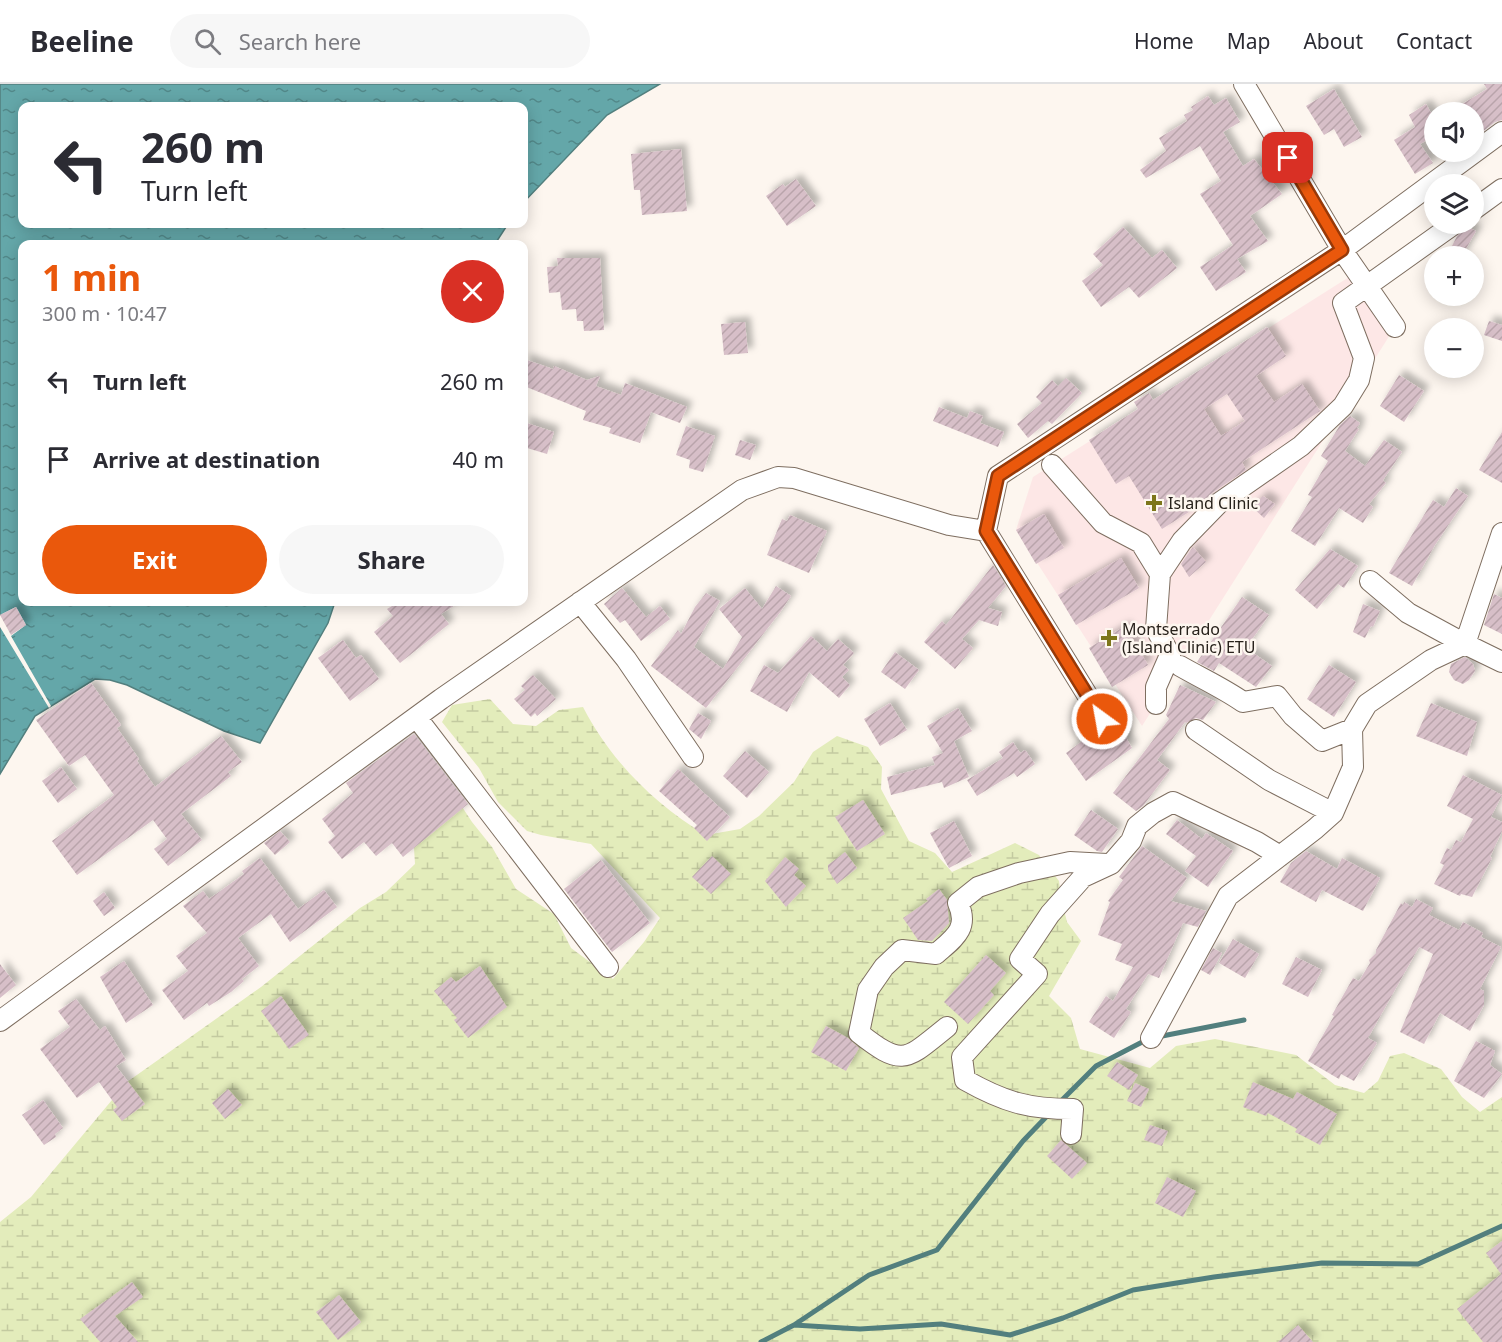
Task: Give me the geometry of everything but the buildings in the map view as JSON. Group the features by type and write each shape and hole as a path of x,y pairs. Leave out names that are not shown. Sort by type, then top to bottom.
{"street":[{"path":"1244,84 1342,250 1395,327"},
{"path":"1102,719 986,531 998,476 1342,250 1502,132"},
{"path":"1484,202 1502,189"},
{"path":"1156,704 1156,687 1170,655 1156,629 1160,574 1182,541 1220,503 1301,446 1343,406 1359,380 1364,358 1343,303 1440,234"},
{"path":"1052,465 1103,523 1141,543 1160,574"},
{"path":"0,1021 417,718 742,490 778,477 794,478 948,525 986,531"},
{"path":"1151,1038 1228,896 1333,813 1353,767 1352,729 1367,704 1431,660 1465,644 1502,533"},
{"path":"1370,581 1408,613 1502,662"},
{"path":"580,602 626,659 693,757"},
{"path":"1180,666 1222,687 1243,702 1277,696 1293,716 1322,741 1352,729"},
{"path":"417,718 608,967"},
{"path":"1196,730 1269,780 1333,813"},
{"path":"1071,1134 1073,1109 1041,1109 996,1097 965,1080 962,1057 1037,974 1020,959 1050,914 1083,878 1111,864 1131,841 1137,826 1173,802 1257,842 1280,856"},
{"path":"947,1027 916,1053 903,1057 881,1050 859,1032 868,990 884,967 902,950 936,954 959,933 963,918 958,903 978,886 1019,873 1070,862 1111,864"}],"shaded area":[{"name":"Island Clinic","path":"1357,272 1395,327 1142,726 1016,530 1033,477"}],"green space":[{"path":"490,699 513,724 536,726 559,710 583,707 607,745 636,780 669,810 706,835 740,829 759,816 794,782 813,752 837,736 868,747 882,767 881,789 909,841 935,853 952,872 1015,843 1039,855 1059,881 1067,922 1081,941 1049,996 1071,1018 1080,1049 1150,1068 1176,1046 1215,1039 1296,1055 1335,1085 1364,1093 1378,1081 1390,1056 1404,1053 1441,1069 1462,1097 1480,1112 1502,1097 1502,1342 0,1342 0,1222 31,1197 127,1082 261,987 360,908 386,892 415,864 414,848 399,808 428,755 472,822 492,847 516,889 554,914 571,948 613,979 644,942 660,918 591,844 527,831 498,802 479,768 442,722 452,705"}],"water":[{"path":"0,84 660,84 607,115 528,198 528,102 18,102 18,228 505,228 498,240 18,240 18,606 334,606 328,623 260,743 224,731 127,685 95,679 35,716 0,774"}],"pier":[{"path":"16,607 26,625 11,636 51,706 49,708 0,627 0,615"}],"waterway":[{"path":"1157,1037 1244,1020"},
{"path":"1059,1103 1096,1066 1148,1039"},
{"path":"794,1325 869,1275 937,1250 1023,1141 1049,1114"},
{"path":"761,1342 794,1325 860,1329 941,1324 1010,1335 1063,1318 1133,1290 1322,1263 1418,1264 1502,1226"}],"place":[{"name":"Island Clinic","path":"1154,503"},
{"name":"Montserrado (Island Clinic) ETU","path":"1109,638"}],"route":[{"path":"1102,719 986,531 998,476 1342,250 1288,158"}]}
